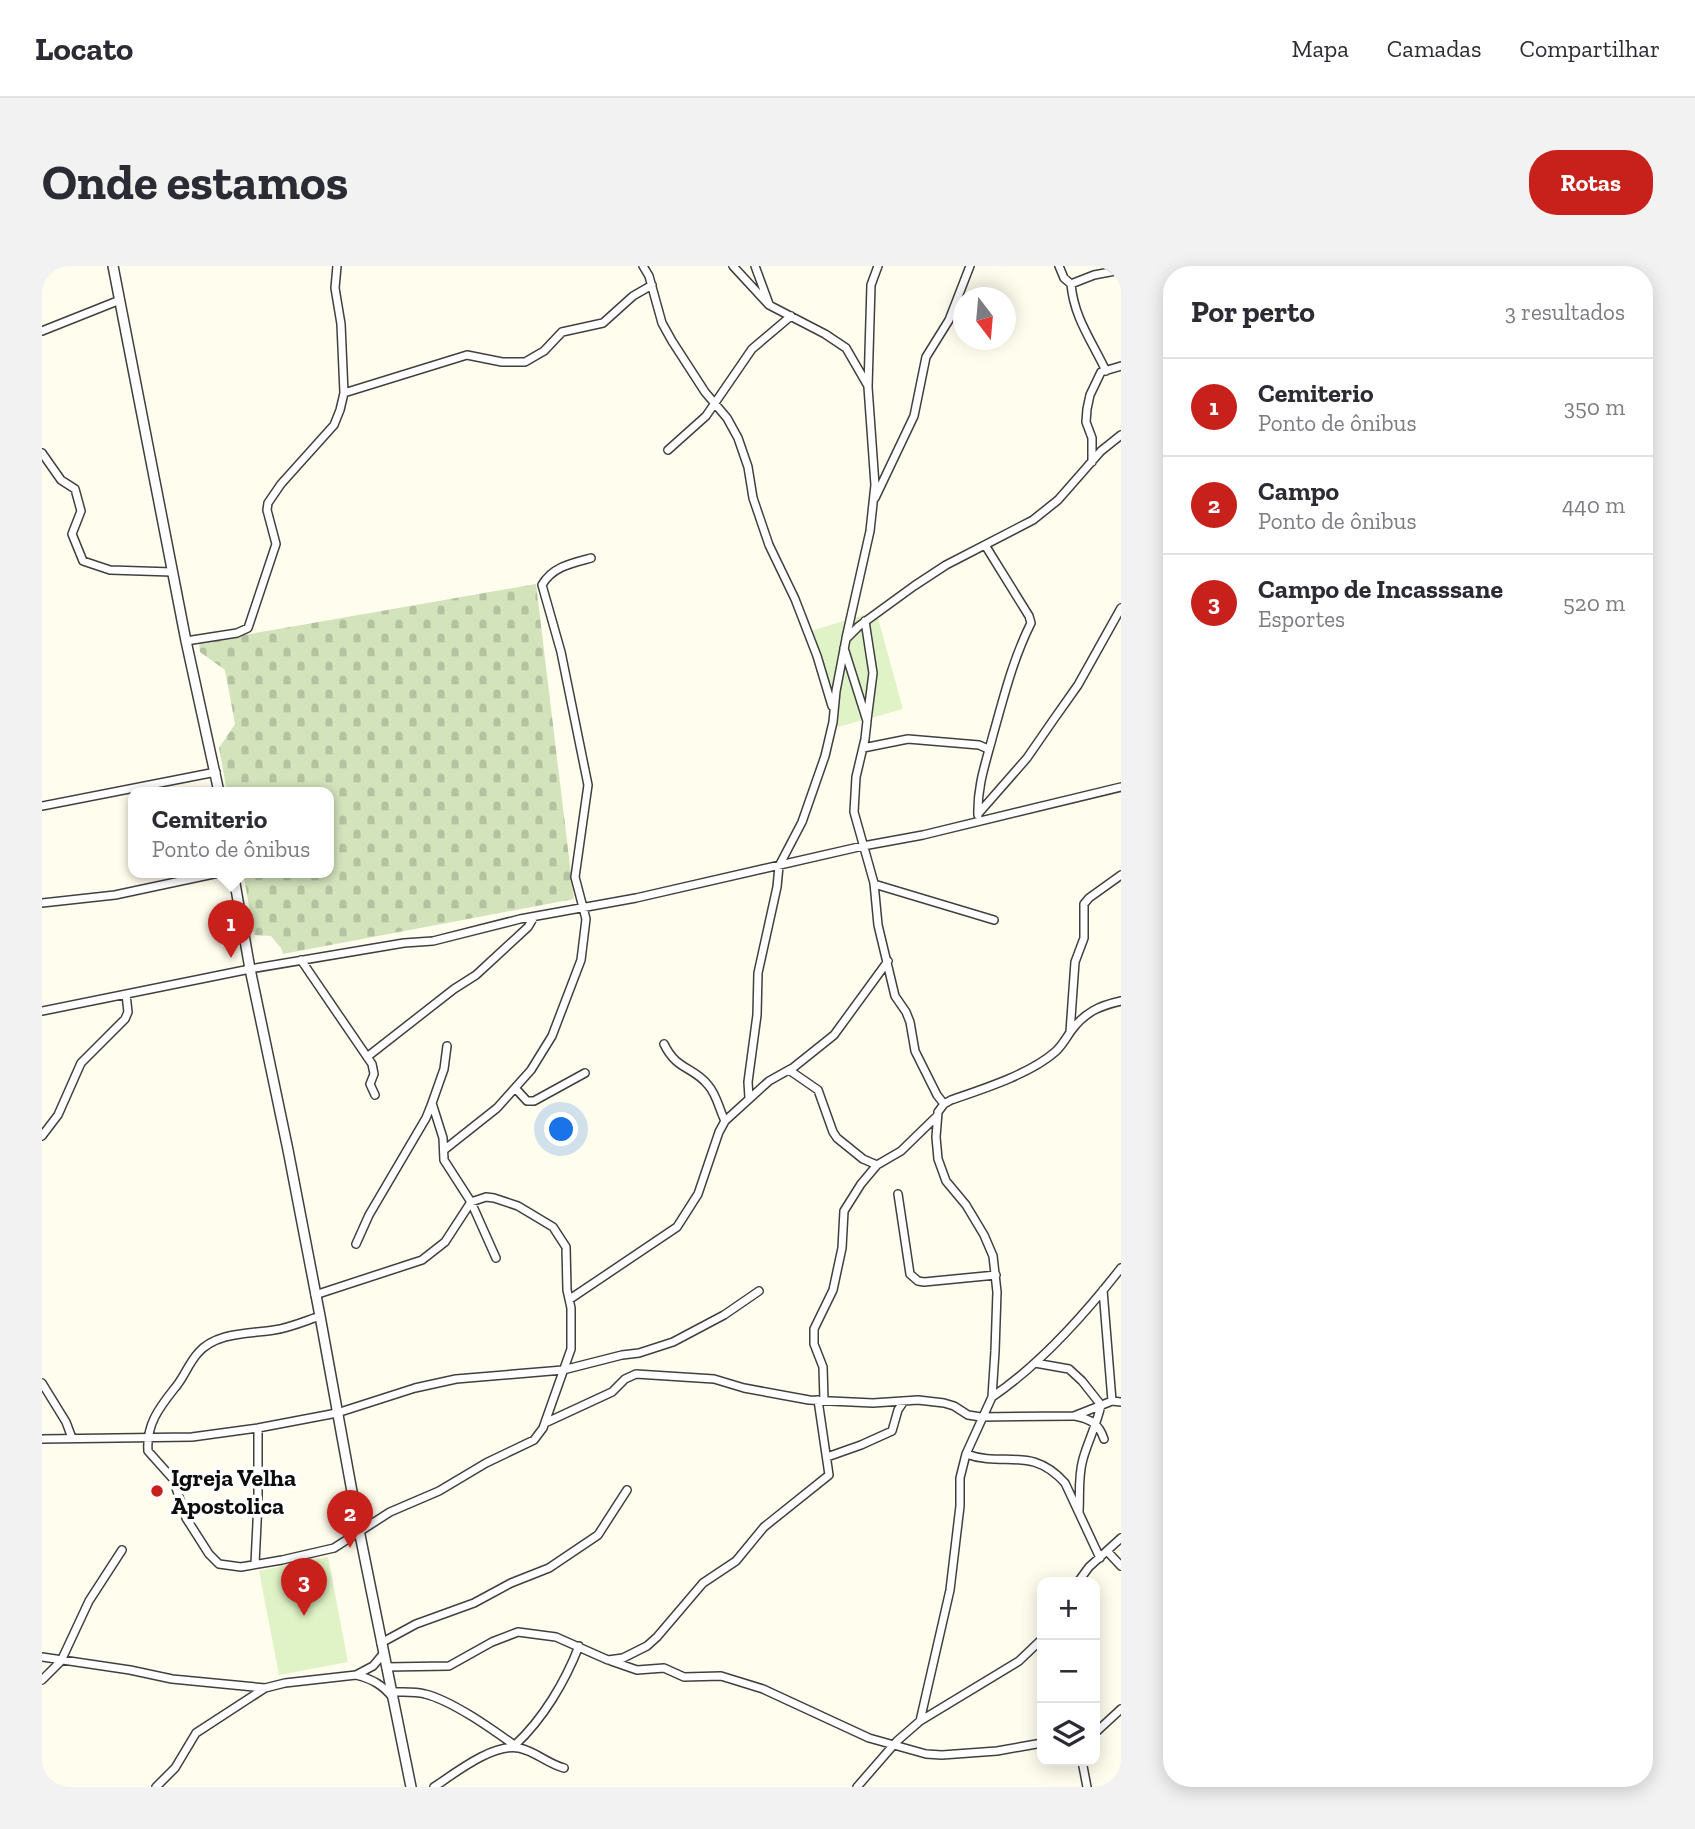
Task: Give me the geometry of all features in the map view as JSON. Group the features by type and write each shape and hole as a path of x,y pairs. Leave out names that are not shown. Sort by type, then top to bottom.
{"street":[{"path":"113,266 172,572 218,787"},
{"path":"186,641 237,633 248,628 276,544 267,510 268,503 281,484 334,425 344,394 341,324 335,288 337,266"},
{"path":"643,266 652,285 662,323 705,392 727,418 738,438 748,467 753,498 769,545 799,610 833,710"},
{"path":"733,266 769,305 846,348 868,387"},
{"path":"755,266 769,305"},
{"path":"749,1098 748,1082 757,1015 758,974 779,866 802,822 830,733 844,648 868,542 874,466 868,387 871,285 878,266"},
{"path":"872,505 914,416 926,357 949,320 970,266"},
{"path":"1059,266 1064,278 1071,284 1072,298 1084,332 1106,370"},
{"path":"1071,284 1094,275 1121,270"},
{"path":"344,394 352,389 405,376 467,355 502,362 524,362 544,351 562,332 603,323 634,296 652,285"},
{"path":"42,331 120,300"},
{"path":"668,450 706,416 752,349 791,316"},
{"path":"1092,463 1091,438 1086,422 1087,409 1101,372 1121,366"},
{"path":"846,639 865,621 914,586 1033,520 1058,500 1101,451 1121,435"},
{"path":"42,453 61,481 75,489 81,511 72,534 83,561 110,570 172,572"},
{"path":"978,815 984,759 1011,667 1031,623 985,545"},
{"path":"444,1150 516,1089 542,1055 581,960 584,908 575,877 588,785 561,652 542,584 549,574 558,569 591,558"},
{"path":"972,823 1027,758 1078,685 1121,608"},
{"path":"865,621 873,673 863,748 856,776 854,812 874,884 878,926 895,996 910,1022 915,1051 944,1104"},
{"path":"844,648 867,721"},
{"path":"863,748 908,739 979,744 988,749"},
{"path":"139,787 216,772"},
{"path":"42,1011 250,969 404,943 433,941 1120,788"},
{"path":"42,806 128,789"},
{"path":"1070,1033 1075,962 1084,938 1084,904 1121,875"},
{"path":"42,902 114,895 195,878"},
{"path":"234,878 411,1787"},
{"path":"874,884 994,920"},
{"path":"367,1057 476,975 528,928 534,917"},
{"path":"301,960 374,1069 370,1084 375,1095"},
{"path":"570,1299 677,1227 698,1195 725,1121 769,1081 789,1070 834,1035 888,961"},
{"path":"42,1136 58,1115 81,1063 125,1019 128,1012 126,994"},
{"path":"919,1721 950,1590 960,1506 960,1478 966,1454 992,1397 997,1292 993,1256 984,1235 966,1205 942,1174 936,1137 939,1109 944,1104 1008,1079 1055,1053 1092,1009 1121,1001"},
{"path":"664,1044 672,1060 711,1088 725,1121"},
{"path":"356,1244 369,1215 426,1118 444,1069 447,1046"},
{"path":"789,1070 818,1090 837,1138 857,1155 877,1165"},
{"path":"516,1089 527,1101 534,1101 585,1073"},
{"path":"432,1103 443,1138 446,1164 471,1202 496,1258"},
{"path":"608,1660 632,1654 657,1637 703,1583 736,1561 759,1532 826,1478 830,1471 822,1439 823,1367 814,1344 814,1329 833,1290 842,1248 844,1211 877,1165 901,1151 938,1115"},
{"path":"898,1194 910,1274 924,1282 996,1275"},
{"path":"315,1295 422,1260 445,1242 471,1202 486,1197 504,1201 541,1219 553,1227 566,1247 571,1349 545,1423 534,1440 486,1463 439,1491 390,1512 334,1548 255,1564 219,1564 209,1554 186,1518 173,1479 149,1454 147,1448 155,1413 205,1346 228,1337 275,1330 320,1317"},
{"path":"992,1397 1016,1381 1035,1363 1121,1268"},
{"path":"1103,1290 1112,1401"},
{"path":"42,1439 192,1437 337,1413 415,1388 456,1379 563,1370 639,1353 673,1342 724,1315 759,1291"},
{"path":"1035,1363 1069,1369 1101,1405"},
{"path":"545,1423 612,1392 625,1379 636,1374 714,1379 789,1397 873,1403 944,1403 974,1417 1073,1416 1086,1418 1097,1424 1104,1440"},
{"path":"42,1383 66,1422 72,1438"},
{"path":"827,1457 892,1431 898,1410 904,1401"},
{"path":"1073,1416 1112,1401 1121,1402"},
{"path":"1079,1511 1079,1478 1101,1405"},
{"path":"255,1564 258,1428"},
{"path":"966,1454 1037,1462 1058,1475 1065,1483 1100,1558"},
{"path":"382,1643 416,1624 474,1603 511,1583 549,1568 598,1535 627,1490"},
{"path":"1083,1577 1121,1538"},
{"path":"42,1680 61,1661 78,1621 122,1550"},
{"path":"1107,1551 1121,1566"},
{"path":"386,1667 449,1666 492,1642 518,1632 556,1637 638,1670 664,1668 684,1678 721,1676 763,1689 869,1738 893,1745 942,1755 997,1751 1037,1744"},
{"path":"856,1787 893,1745 919,1721 1019,1661 1041,1640"},
{"path":"434,1787 486,1755 517,1746 542,1714 572,1665 579,1646"},
{"path":"156,1787 175,1768 196,1733 265,1688 285,1683 356,1675 373,1666 384,1653"},
{"path":"42,1657 117,1667 172,1679 265,1688"},
{"path":"356,1675 376,1682 393,1695 418,1692 434,1697 517,1746 564,1768"},
{"path":"1100,1730 1121,1709"},
{"path":"1083,1766 1087,1787"}],"green space":[{"path":"536,584 574,899 283,954 271,936 254,935 244,878 334,878 334,787 226,787 219,748 235,724 225,670 200,652 199,643"},
{"path":"876,611 903,709 838,727 811,631"},
{"path":"328,1557 348,1662 279,1675 259,1571"}],"place":[{"name":"Cemiterio","path":"231,958"},
{"name":"Igreja Velha Apostolica","path":"157,1491"},
{"name":"Campo","path":"350,1548"},
{"name":"Campo de Incasssane","path":"304,1616"}]}
